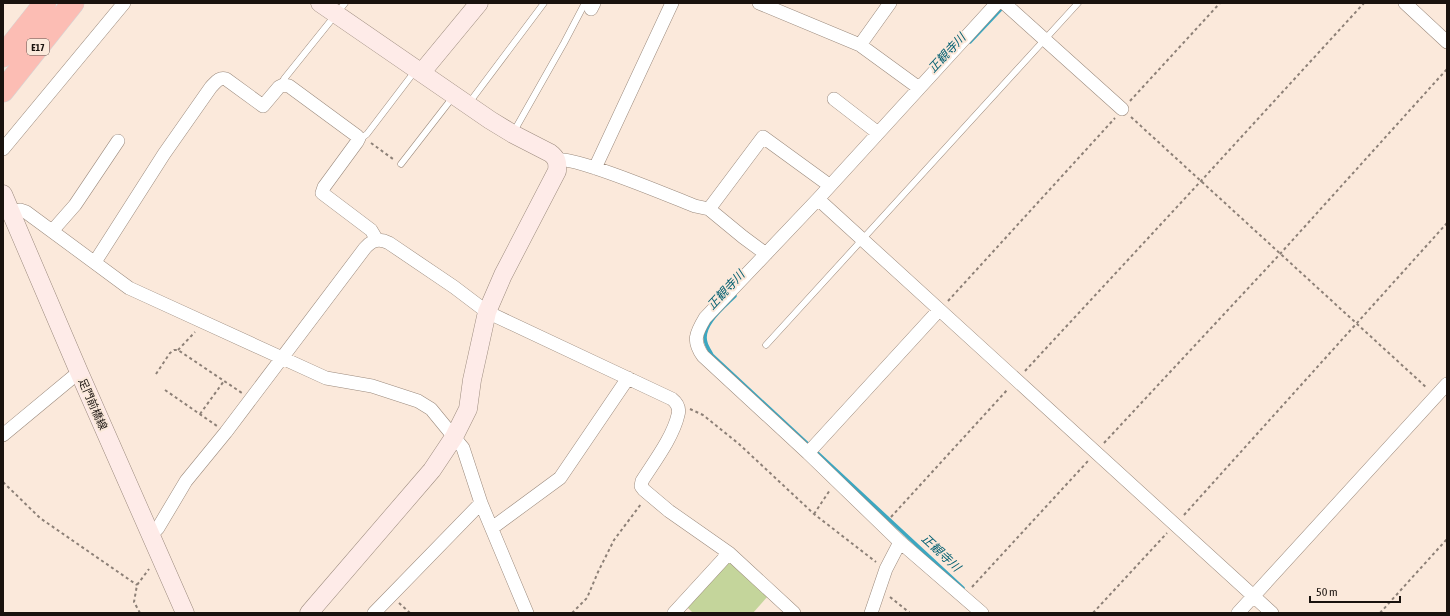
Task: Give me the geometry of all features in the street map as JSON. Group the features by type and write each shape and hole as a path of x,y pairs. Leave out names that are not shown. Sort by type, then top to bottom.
{"highway":[{"name":"E17","path":"3,56 45,3"},
{"name":"E17","path":"3,91 73,3"}],"street":[{"path":"3,149 124,3"},
{"path":"309,613 432,470 454,438 468,409 472,380 487,312 503,275 557,171 558,165 554,155 513,134 461,100 340,8 320,3"},
{"path":"420,70 479,3"},
{"path":"595,168 672,3"},
{"path":"860,45 890,3"},
{"path":"982,613 900,542 808,453 703,356 698,348 696,340 698,330 705,318 818,199 829,185 997,3"},
{"path":"1004,3 1122,109"},
{"path":"1404,3 1447,42"},
{"path":"768,4 860,45 919,88"},
{"path":"95,262 164,154 211,87 218,79 222,78 226,79 263,106 279,87 283,85 289,86 359,138 324,187 322,193 371,230 377,240"},
{"path":"834,99 878,133"},
{"path":"709,209 763,137 829,185"},
{"path":"53,230 75,205 118,141"},
{"path":"556,160 561,158 566,159 595,168 694,206 709,209 766,254"},
{"name":"足門前橋線","path":"3,194 79,372 185,613"},
{"path":"818,199 1272,613"},
{"path":"11,212 20,210 26,212 53,230 129,288 326,378 372,386 418,401 431,409 463,448 482,503 528,613"},
{"path":"152,535 158,528 186,481 226,432 365,248 372,242 384,240 454,287 487,312 676,402 678,415 670,436 642,481 641,486 648,494 669,511 729,553 794,613"},
{"path":"808,453 939,310"},
{"path":"3,435 79,372"},
{"path":"492,528 560,478 628,378"},
{"path":"1238,613 1447,384"},
{"path":"374,613 482,503"},
{"path":"871,613 886,569 900,542"},
{"path":"674,613 729,553"}],"lane":[{"path":"401,164 461,100 544,3"},
{"path":"766,344 863,240 1078,3"},
{"path":"513,134 564,43 590,5"},
{"path":"283,85 284,79 340,8"},
{"path":"359,138 367,134 420,70"}],"path":[{"path":"939,310 1220,3"},
{"path":"884,525 1364,3"},
{"path":"963,597 1095,452 1280,254 1447,69"},
{"path":"1122,109 1436,397"},
{"path":"359,138 365,140 401,164"},
{"path":"1093,613 1175,525 1447,224"},
{"path":"156,374 170,353 174,350 178,350 192,336 201,321"},
{"path":"178,350 251,399"},
{"path":"200,414 224,381"},
{"path":"165,390 226,432"},
{"path":"676,402 703,415 739,444 814,514 886,569"},
{"path":"814,514 836,481"},
{"path":"3,482 40,518 136,585"},
{"path":"572,613 587,598 614,540 648,494"},
{"path":"1380,613 1447,539"},
{"path":"140,613 134,602 136,585 159,555"},
{"path":"879,590 896,601 910,613"},
{"path":"135,613 138,610"}],"green space":[{"path":"726,562 731,562 768,596 753,613 693,613 686,606"}],"waterway":[{"name":"正観寺川","path":"970,42 1004,6"},
{"name":"正観寺川","path":"735,296 719,311 706,330 706,343 712,355 963,588"}]}
